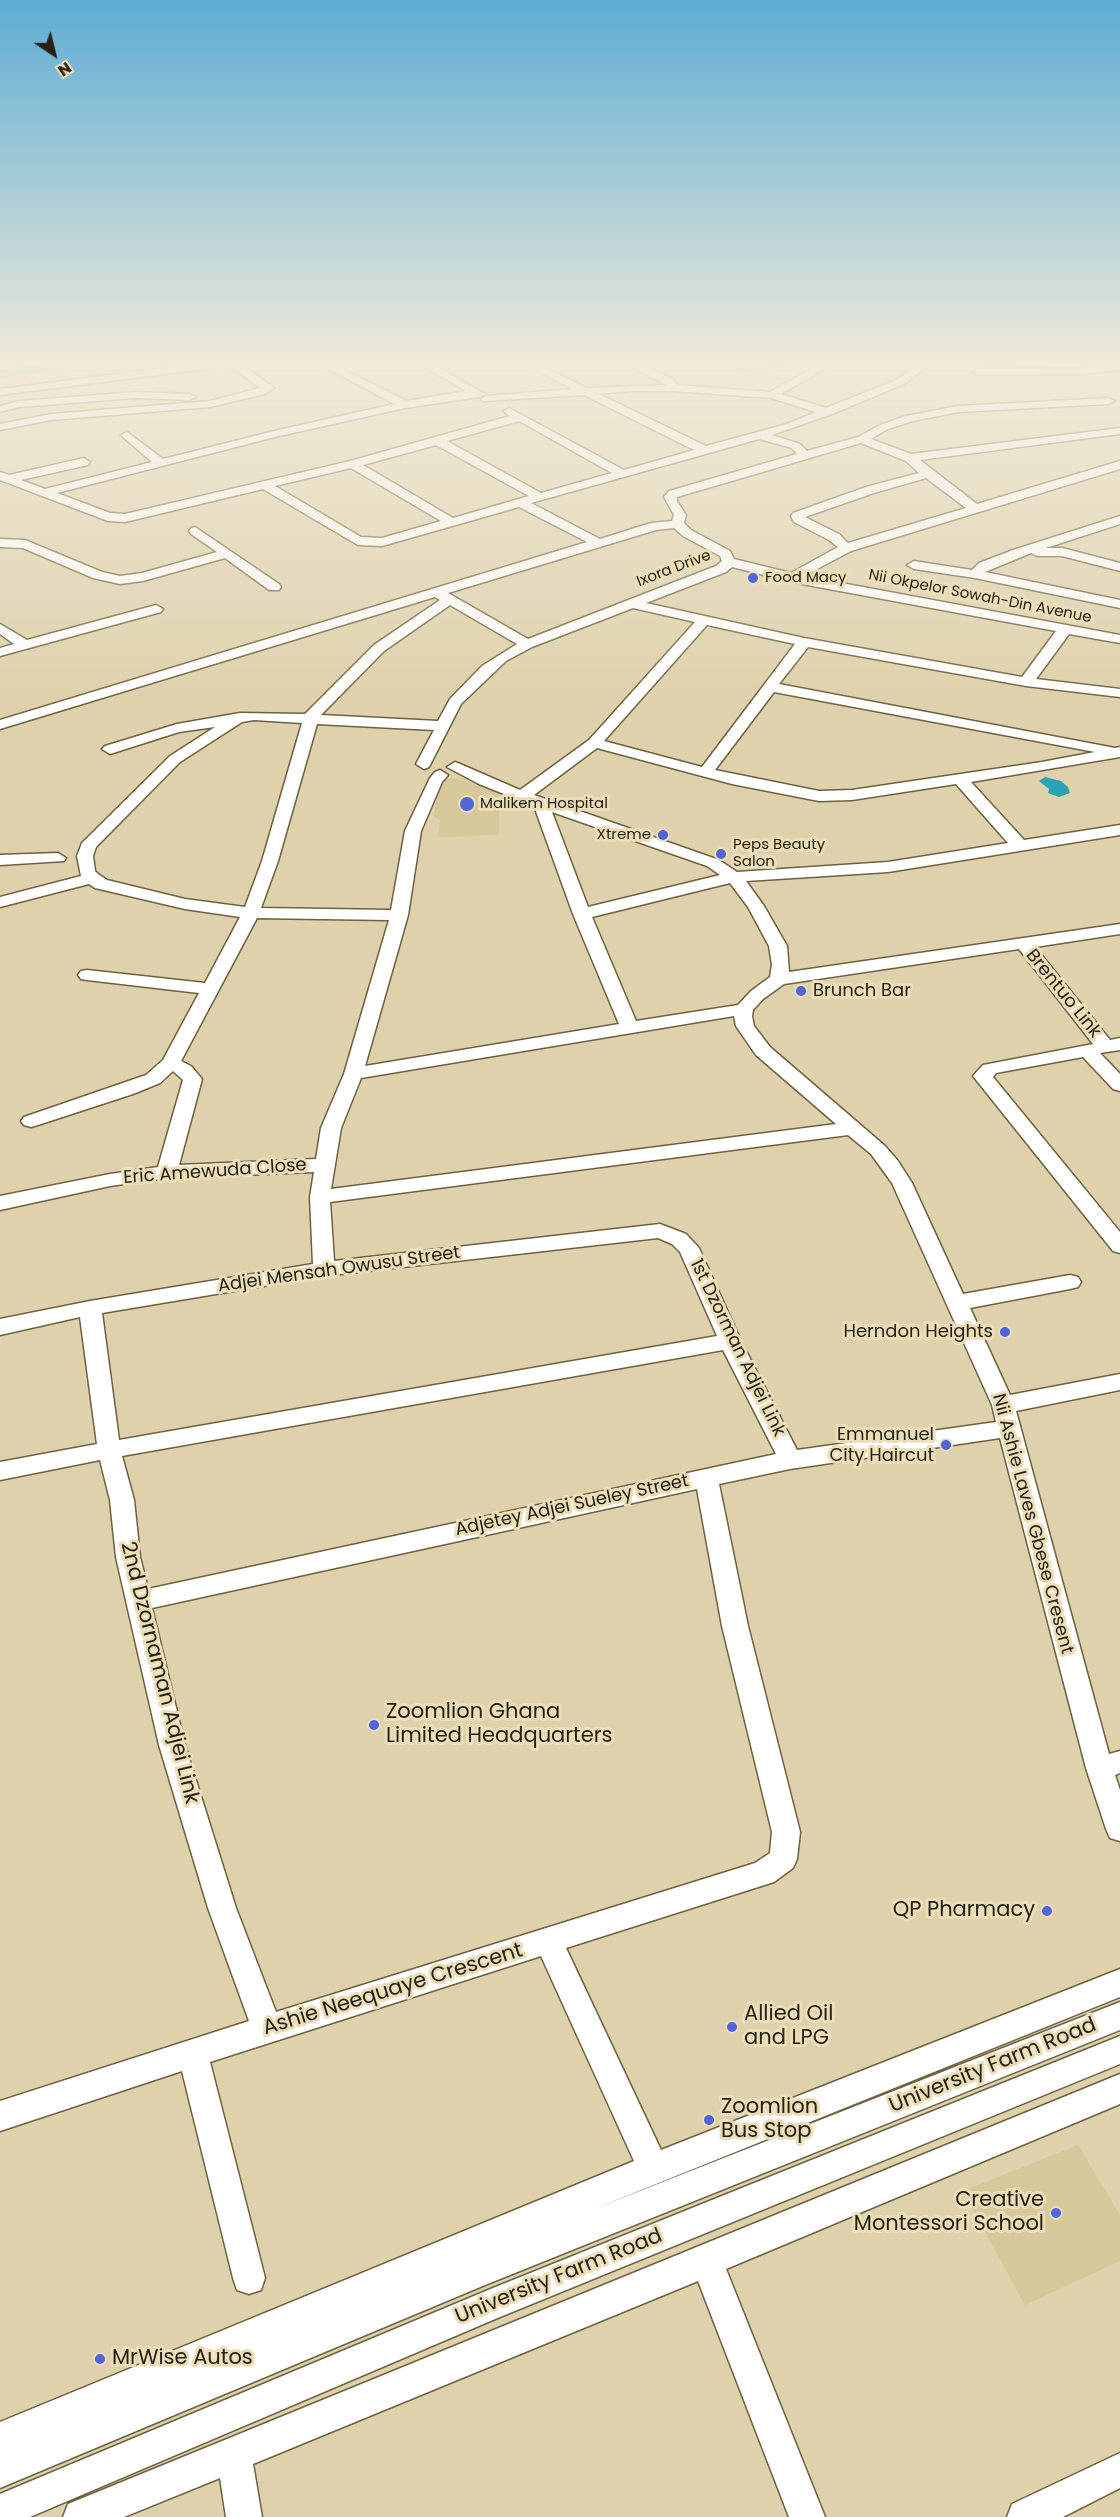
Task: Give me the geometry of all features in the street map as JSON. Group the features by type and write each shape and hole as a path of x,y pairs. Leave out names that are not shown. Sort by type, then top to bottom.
{"street":[{"path":"6,477 108,517 125,518 251,486 297,477"},
{"path":"44,493 105,477"},
{"path":"376,477 452,523"},
{"path":"504,477 539,497"},
{"path":"265,485 349,536 364,542 390,540 606,477"},
{"path":"677,524 680,511 670,497 679,491 726,477"},
{"path":"846,548 834,537 798,519 797,516 870,490 915,477"},
{"path":"933,477 974,508"},
{"path":"791,578 846,548 1078,477"},
{"path":"521,503 598,543"},
{"path":"975,574 984,566 1018,553 1120,520"},
{"path":"0,725 655,526 677,524 687,533 725,554 729,562"},
{"path":"195,531 274,587"},
{"path":"0,543 25,544 98,575 120,580 142,577 226,554"},
{"path":"1018,553 1062,552 1120,567"},
{"name":"Nii Okpelor Sowah-Din Avenue","path":"729,562 791,578 1120,639"},
{"name":"Ixora Drive","path":"424,766 455,702 472,683 501,658 526,644 721,569 729,562"},
{"path":"914,565 975,574 1120,604"},
{"path":"435,592 526,644"},
{"path":"31,1121 153,1079 171,1063 251,913 270,861 311,717 379,648 449,600"},
{"path":"629,603 804,642 1026,682 1120,693"},
{"path":"0,652 156,609"},
{"path":"523,795 594,743 703,621"},
{"path":"0,628 25,645"},
{"path":"1026,682 1065,629"},
{"path":"706,772 804,642"},
{"path":"770,687 1120,752"},
{"path":"240,717 175,759 88,846 85,856 87,872 101,884 185,903 251,913 399,915"},
{"path":"110,749 177,728 240,717 311,717 442,728 447,769"},
{"path":"594,743 794,793 819,796 852,795 1120,752"},
{"path":"424,766 426,772 447,769 713,863 734,877 756,906 778,946 782,965 779,979"},
{"path":"422,808 424,766"},
{"path":"324,1269 320,1197 331,1128 353,1074 399,915 412,831 435,781 447,769"},
{"path":"960,779 1021,846"},
{"path":"541,803 582,914 629,1027"},
{"path":"582,914 734,877 888,867 1120,830"},
{"path":"0,860 58,858"},
{"path":"0,902 92,878"},
{"path":"353,1074 744,1009 757,995 779,979 1120,929"},
{"name":"Brentuo Link","path":"1022,942 1104,1046 1120,1085"},
{"path":"87,975 212,989"},
{"name":"Nii Ashie Laves Gbese Cresent","path":"744,1009 745,1026 755,1043 891,1165 902,1183 1006,1417 1109,1765 1120,1829"},
{"path":"1104,1046 990,1069 982,1076 1120,1246"},
{"path":"167,1172 193,1079 184,1070 171,1063"},
{"path":"320,1197 852,1128"},
{"name":"Eric Amewuda Close","path":"0,1203 110,1180 167,1172 324,1165"},
{"name":"Adjei Mensah Owusu Street","path":"0,1327 90,1308 324,1269 660,1231 680,1239"},
{"name":"1st Dzorman Adjei Link","path":"680,1239 689,1248 730,1341 790,1460"},
{"path":"956,1303 1070,1282"},
{"name":"2nd Dzornaman Adjei Link","path":"90,1308 109,1450 122,1500 128,1557 172,1745 222,1908 267,2029"},
{"path":"0,1472 109,1450 730,1341"},
{"name":"Adjetey Adjei Sueley Street","path":"138,1601 706,1476 1006,1417 1120,1382"},
{"name":"Ashie Neequaye Crescent","path":"0,2116 267,2029 764,1873 783,1859 786,1832 735,1626 706,1476"},
{"path":"549,1942 654,2169"},
{"path":"0,2439 654,2169 1120,1983"},
{"name":"University Farm Road","path":"0,2471 481,2270 1120,2016"},
{"name":"University Farm Road","path":"0,2512 493,2304 1120,2050"},
{"path":"193,2053 249,2278"},
{"path":"81,2517 1120,2089"},
{"path":"706,2261 807,2517"},
{"path":"234,2454 244,2517"},
{"path":"1025,2517 1117,2478"}],"shaded area":[{"name":"Malikem Hospital","path":"454,778 499,791 499,835 438,837 440,820 434,817 438,784 443,780"},
{"path":"1078,2145 1120,2215 1120,2261 1025,2305 963,2191"}],"water":[{"path":"1045,777 1061,781 1068,787 1070,793 1059,797 1048,793 1049,789 1039,781"}],"place":[{"name":"Food Macy","path":"753,578"},
{"name":"Malikem Hospital","path":"467,804"},
{"name":"Xtreme","path":"663,835"},
{"name":"Peps Beauty Salon","path":"721,854"},
{"name":"Brunch Bar","path":"801,991"},
{"name":"Herndon Heights","path":"1005,1332"},
{"name":"Emmanuel City Haircut","path":"946,1445"},
{"name":"Zoomlion Ghana Limited Headquarters","path":"374,1725"},
{"name":"QP Pharmacy","path":"1047,1911"},
{"name":"Allied Oil and LPG","path":"732,2027"},
{"name":"Zoomlion Bus Stop","path":"709,2120"},
{"name":"Creative Montessori School","path":"1056,2213"},
{"name":"MrWise Autos","path":"100,2359"}]}
